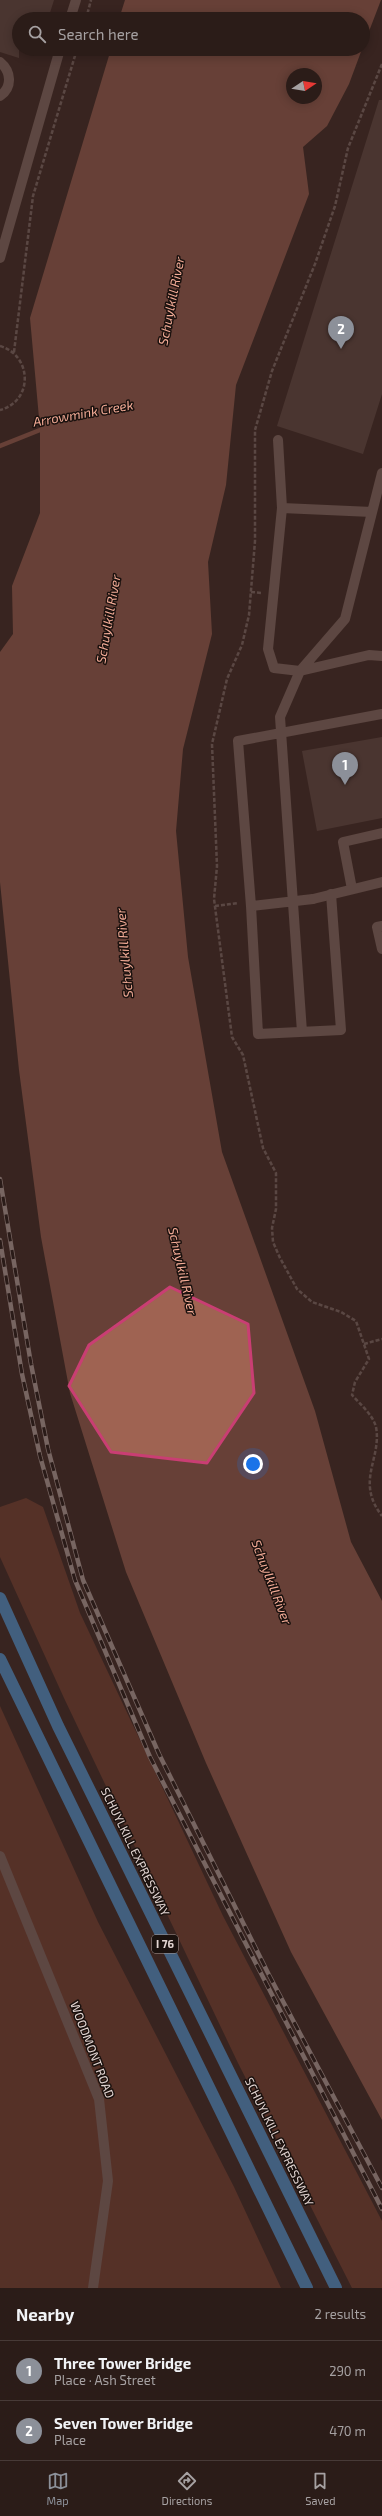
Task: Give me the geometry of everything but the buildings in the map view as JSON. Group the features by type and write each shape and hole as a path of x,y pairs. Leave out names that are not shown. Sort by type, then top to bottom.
{"highway":[{"name":"SCHUYLKILL EXPRESSWAY","path":"0,1598 58,1726 336,2288"},
{"name":"I 76","path":"0,1659 308,2288"}],"street":[{"path":"72,12 76,0"},
{"path":"0,258 58,56"},
{"path":"0,62 8,70 9,77 6,89 0,96"},
{"path":"278,440 282,508 268,649 274,668 300,671 369,655 382,656"},
{"path":"302,1032 280,717 300,671 345,619 382,473"},
{"path":"282,508 372,512"},
{"path":"331,894 340,1030 258,1034 251,906 238,741 382,714"},
{"path":"352,890 343,842 382,833"},
{"path":"251,906 313,899 382,882"},
{"path":"382,926 377,927 382,949"},
{"name":"WOODMONT ROAD","path":"0,1856 99,2099 108,2181 93,2288"}],"path":[{"path":"88,12 91,0"},
{"path":"14,352 33,196 75,56"},
{"path":"255,430 272,371 315,264 335,206 348,148 382,64"},
{"path":"0,346 14,352 24,367 25,385 17,400 0,410"},
{"path":"215,906 227,904"},
{"path":"364,1344 382,1339"}],"highlighted area":[{"path":"170,1287 248,1324 254,1393 207,1463 111,1452 69,1386 89,1345"}],"shaded area":[{"path":"26,1498 43,1507 80,1613 223,1916 382,2221 382,2288 352,2288 238,2063 64,1698 0,1557 0,1507"},
{"path":"0,1706 98,1922 234,2187 281,2288 0,2288"}],"water":[{"path":"125,0 381,0 370,29 370,12 121,12"},
{"name":"Schuylkill River","path":"109,56 359,56 349,84 327,126 303,147 309,194 236,385 226,485 208,562 212,634 183,749 176,831 188,957 222,1152 315,1411 351,1542 382,1601 382,2120 291,1952 206,1763 126,1572 70,1393 41,1237 19,1070 0,882 0,652 13,634 12,586 40,513 40,429 30,318"}],"waterway":[{"name":"Arrowmink Creek","path":"0,446 45,428"}],"railway":[{"path":"0,1179 31,1364 48,1449 83,1580 159,1754 269,1975 382,2188"},
{"path":"0,1240 22,1374 40,1456 75,1580 150,1757 382,2209"}],"place":[{"name":"Seven Tower Bridge","path":"341,349"},
{"name":"Three Tower Bridge","path":"345,785"}]}
